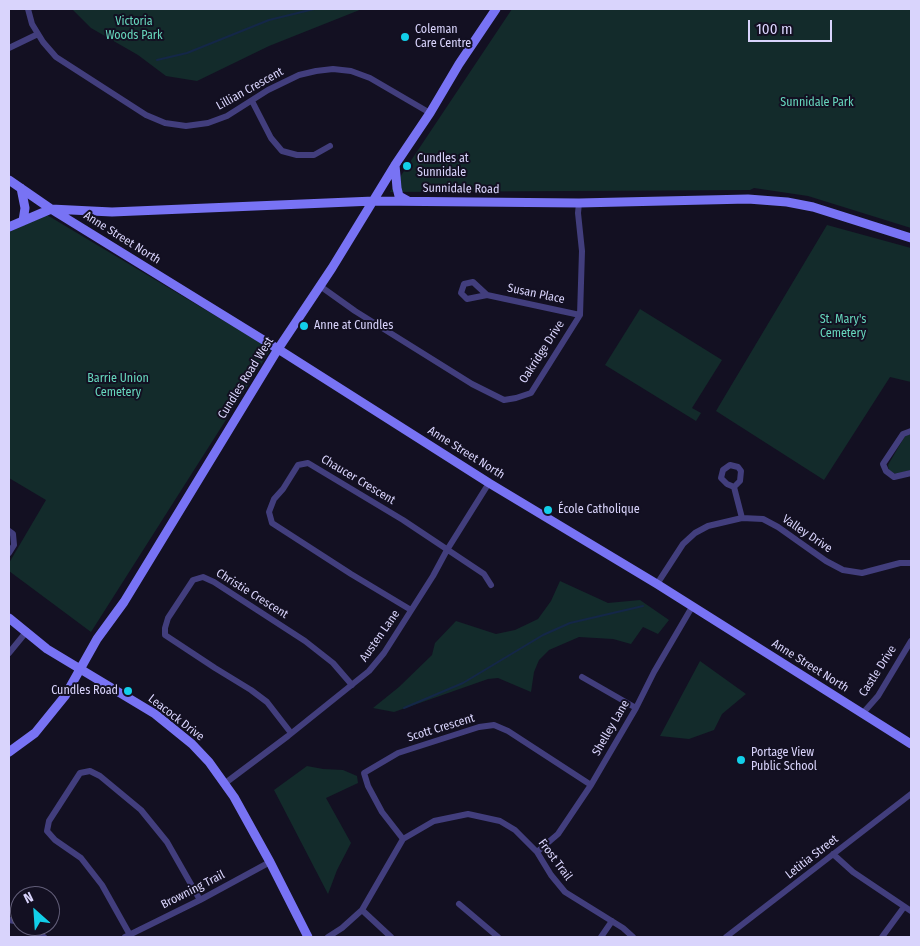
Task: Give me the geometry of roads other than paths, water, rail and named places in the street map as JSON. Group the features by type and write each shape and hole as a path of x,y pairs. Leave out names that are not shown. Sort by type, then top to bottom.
{"street":[{"name":"Lillian Crescent","path":"28,9 32,24 43,42 56,57 146,115 165,123 186,126 208,123 227,116 268,90 299,75 333,69 351,71 370,78 430,113"},
{"name":"Cundles Road West","path":"9,752 35,732 52,714 65,696 82,669 97,639 124,602 278,349 496,9"},
{"path":"9,48 38,34"},
{"path":"252,101 271,138 282,151 297,155 314,154 330,146"},
{"path":"395,165 399,196 408,201"},
{"name":"Anne Street North","path":"9,180 51,209 278,349 489,483 657,584 911,744"},
{"path":"21,188 25,208 23,221"},
{"name":"Sunnidale Road","path":"9,227 51,209 112,212 374,201 580,203 748,199 787,202 813,207 911,238"},
{"name":"Oakridge Drive","path":"320,286 356,311 472,384 504,400 516,398 530,392 580,315 582,251 578,213 580,203"},
{"name":"Susan Place","path":"488,294 580,315"},
{"path":"911,431 903,434 883,464 886,471 894,477 911,473"},
{"name":"Chaucer Crescent","path":"411,610 272,523 268,512 274,499 283,489 298,465 308,462 402,520 484,574 492,585"},
{"name":"Austen Lane","path":"224,784 369,671 384,653 489,483"},
{"path":"734,488 742,518"},
{"name":"Valley Drive","path":"657,584 683,544 695,533 708,526 742,518 763,519 778,527 826,561 843,570 862,573 900,563 911,563"},
{"path":"9,531 13,534 14,545 9,553"},
{"name":"Christie Crescent","path":"291,733 267,702 165,635 168,618 193,580 203,577 214,582 304,641 333,663 352,685"},
{"name":"Shelley Lane","path":"537,852 558,834 591,785 692,607"},
{"name":"Leacock Drive","path":"9,618 47,649 155,714 192,744 209,762 234,798 270,862 308,937"},
{"path":"9,653 27,631"},
{"name":"Castle Drive","path":"863,713 878,696 911,641"},
{"path":"582,677 636,708"},
{"name":"Scott Crescent","path":"403,839 382,812 368,786 364,773 398,753 479,727 494,725 508,731 591,785"},
{"path":"128,936 102,885 81,858 54,840 47,831 49,821 80,773 90,771 100,776 141,810 167,842 200,900"},
{"name":"Letitia Street","path":"726,937 911,794"},
{"name":"Frost Trail","path":"328,937 342,928 362,910 403,839 434,821 468,814 500,821 515,830 537,852 551,875 565,892 634,937"},
{"path":"833,854 853,872 911,911"},
{"name":"Browning Trail","path":"128,936 270,862"},
{"path":"459,904 498,937"},
{"path":"882,937 904,907"},
{"path":"362,910 391,937"},
{"path":"601,937 612,921"}],"waterway":[{"path":"157,60 187,53 269,20 314,9"},
{"path":"404,708 463,683 543,635 570,623 643,606"}],"place":[{"name":"Coleman Care Centre","path":"405,37"},
{"name":"Cundles at Sunnidale","path":"407,166"},
{"name":"Anne at Cundles","path":"304,326"},
{"name":"École Catholique","path":"548,510"},
{"name":"Cundles Road","path":"128,691"},
{"name":"Portage View Public School","path":"741,760"}],"park label":[{"name":"Victoria Woods Park","path":"134,29"},
{"name":"Sunnidale Park","path":"817,103"},
{"name":"St. Mary's Cemetery","path":"843,327"},
{"name":"Barrie Union Cemetery","path":"118,386"}]}
